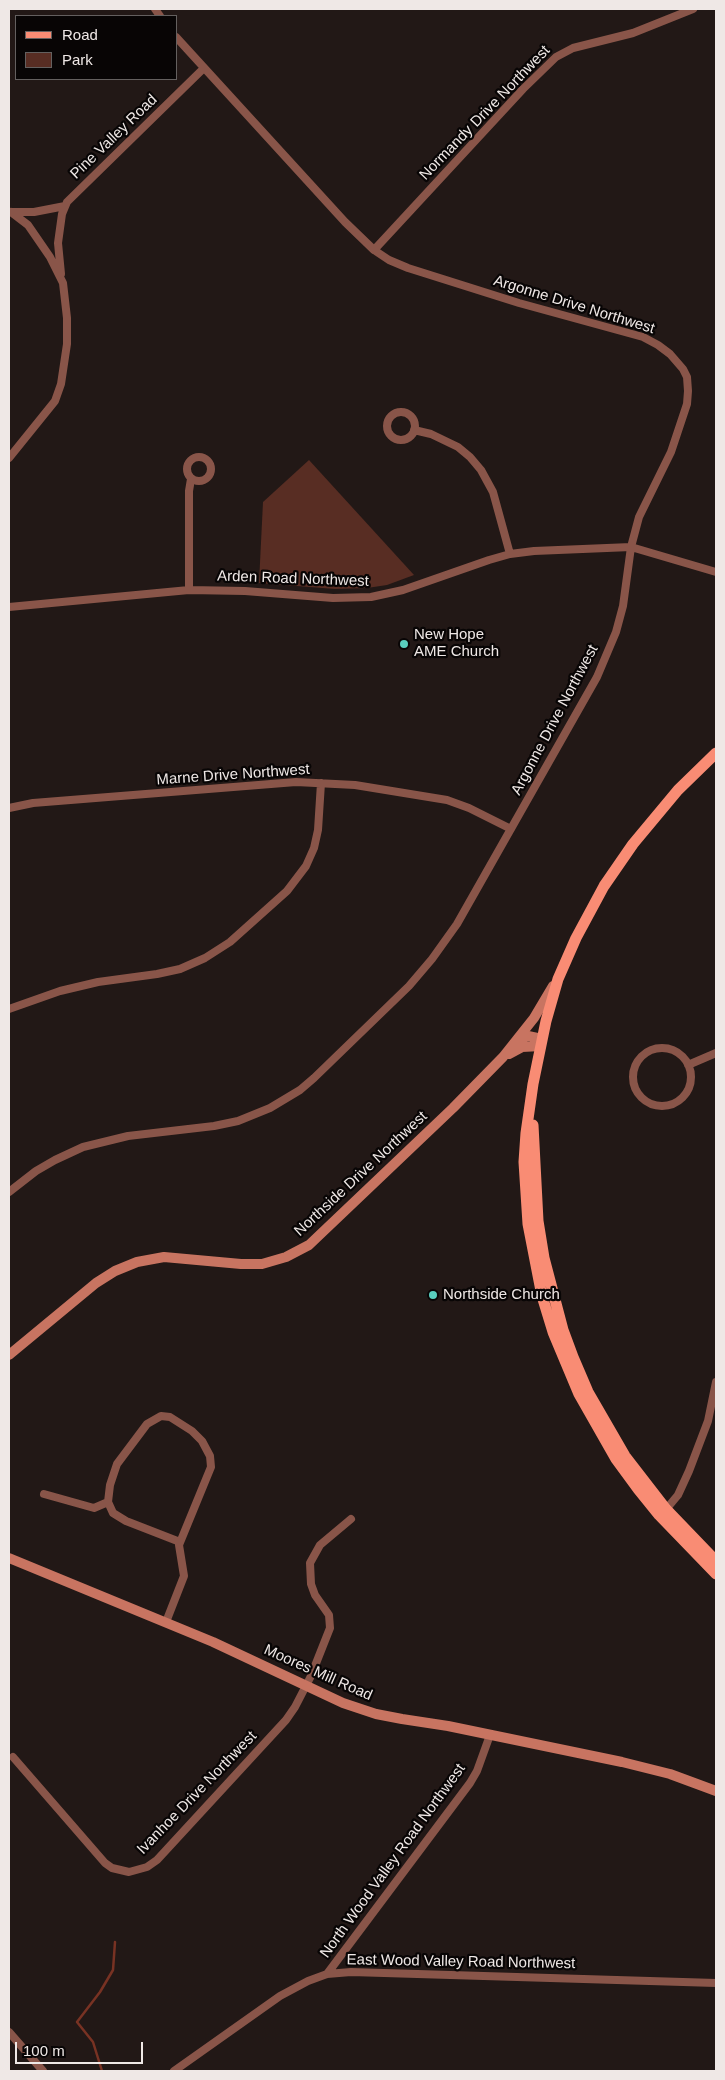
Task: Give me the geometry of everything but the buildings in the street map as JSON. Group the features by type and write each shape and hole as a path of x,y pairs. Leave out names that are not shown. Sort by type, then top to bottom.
{"main road":[{"name":"Northside Drive Northwest","path":"542,1042 558,979 592,908 633,844 678,790 716,753"},
{"path":"542,1042 526,1133 524,1162 528,1224 536,1269 553,1332 579,1394 596,1427 616,1459 716,1574"},
{"path":"663,1512 716,1561"}],"street":[{"name":"Normandy Drive Northwest","path":"374,250 523,89 556,57 573,48 633,33 693,9"},
{"name":"Argonne Drive Northwest","path":"9,1192 36,1171 84,1147 113,1139 214,1126 238,1121 270,1108 300,1090 390,1007 432,960 457,924 512,829 570,727 607,656 623,606 631,547 639,517 671,452 687,404 686,377 676,360 658,344 643,337 527,305 408,268 389,260 374,250 345,222 178,39"},
{"name":"Pine Valley Road","path":"65,206 204,68"},
{"path":"9,458 55,401 61,384 67,344 67,318 58,243 65,206 34,212 10,212"},
{"path":"10,212 28,225 50,257 63,283"},
{"path":"414,430 431,434 458,447 481,470 493,492 510,554"},
{"path":"189,590 189,491 191,479"},
{"name":"Arden Road Northwest","path":"9,607 189,590 245,590 333,598 371,597 403,590 510,554 534,551 631,547 716,572"},
{"name":"Marne Drive Northwest","path":"9,808 34,803 296,782 355,784 447,800 469,808 512,829"},
{"path":"9,1009 60,991 98,982 157,974 180,968 205,958 230,942 287,891 306,866 314,848 318,830 321,783"},
{"name":"Northside Drive Northwest","path":"9,1355 96,1283 115,1271 138,1262 173,1257 241,1264 262,1264 298,1252 320,1236 503,1057 534,1018 558,979"},
{"path":"516,1041 528,1036 542,1042"},
{"name":"Northside Drive Northwest","path":"503,1057 522,1047 542,1042"},
{"path":"660,1048 671,1049 681,1055 688,1065 691,1076 689,1088 683,1097 673,1104 661,1106 650,1104 640,1097 635,1088 633,1076 635,1065 650,1050 660,1048"},
{"path":"688,1065 716,1053"},
{"path":"663,1512 678,1495 689,1471 708,1421 716,1382"},
{"path":"166,1622 184,1576 179,1555 180,1542 212,1466 210,1456 202,1441 182,1423 170,1417 161,1416 147,1424 117,1464 110,1485 108,1502 113,1513 126,1521 180,1542"},
{"path":"44,1494 94,1508 108,1502"},
{"name":"Ivanhoe Drive Northwest","path":"13,1757 105,1863 121,1871 137,1871 157,1860 286,1720 295,1707 306,1686 330,1628 331,1621 315,1595 311,1584 310,1564 320,1545 351,1519"},
{"name":"Moores Mill Road","path":"9,1558 166,1622 343,1703 376,1714 622,1762 670,1774 716,1791"},
{"name":"North Wood Valley Road Northwest","path":"327,1974 470,1783 477,1771 490,1735"},
{"name":"East Wood Valley Road Northwest","path":"174,2071 280,1996 308,1981 327,1974 351,1972 716,1983"},
{"path":"9,2032 43,2071"}],"green space":[{"path":"309,460 414,575 387,585 367,588 335,589 259,583 263,502"}],"waterway":[{"path":"102,2071 93,2042 77,2022 100,1992 113,1970 115,1942"}],"place":[{"name":"New Hope AME Church","path":"404,644"},
{"name":"Northside Church","path":"433,1295"}]}
